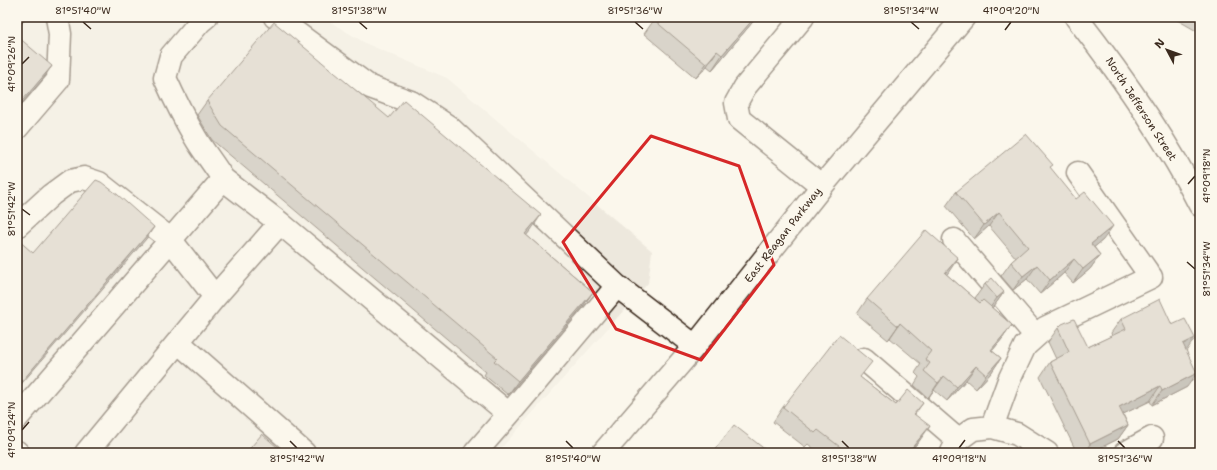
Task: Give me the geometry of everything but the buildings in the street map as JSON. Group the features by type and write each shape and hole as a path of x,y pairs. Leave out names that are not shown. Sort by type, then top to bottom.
{"street":[{"path":"17,128 58,80 60,34 57,17"},
{"path":"206,17 171,56 164,78 181,114 223,179 280,223 509,414"},
{"path":"275,17 370,87 411,102 449,127 617,286 695,346"},
{"path":"803,17 745,87 736,103 739,119 822,186"},
{"name":"East Reagan Parkway","path":"603,453 695,346 822,186 964,17"},
{"name":"North Jefferson Street","path":"1076,17 1110,61 1154,126 1198,197"},
{"path":"992,427 1009,380 1025,346 1045,328 1151,277 1078,174"},
{"path":"17,226 51,195 70,181 84,178 99,183 170,239 215,297"},
{"path":"17,418 223,179"},
{"path":"86,453 215,297 280,223"},
{"path":"954,240 1036,336"},
{"path":"475,453 617,286"},
{"path":"178,342 304,453"},
{"path":"864,359 955,446 973,429 992,427 1017,434 1047,453"},
{"path":"1125,453 1152,438"}],"highlighted area":[{"path":"651,136 739,166 774,265 701,360 616,329 563,242"}],"shaded area":[{"path":"17,17 322,17 367,44 447,78 652,251 648,283 497,453 17,453"}]}
